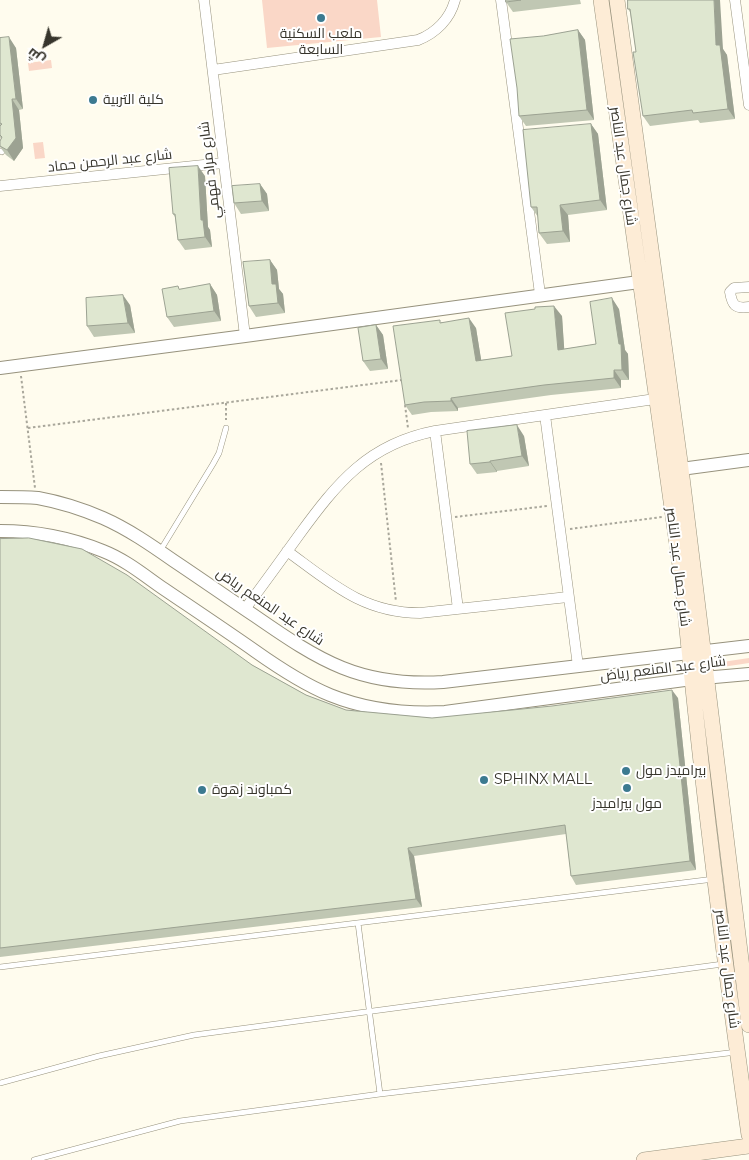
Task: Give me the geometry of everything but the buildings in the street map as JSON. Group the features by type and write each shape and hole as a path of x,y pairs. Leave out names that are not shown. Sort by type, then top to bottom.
{"main road":[{"name":"شارع جمال عبد الناصر","path":"601,0 672,516 683,587 696,652"},
{"name":"شارع جمال عبد الناصر","path":"617,0 681,469 716,878 739,962 737,1052 747,1108 749,1135"},
{"name":"شارع جمال عبد الناصر","path":"699,679 749,1026"},
{"path":"644,1160 749,1146"}],"street":[{"name":"شارع مراد فهمي","path":"204,0 245,336"},
{"path":"212,70 418,40 441,26 455,0"},
{"path":"501,0 540,294"},
{"path":"735,0 744,31 749,105"},
{"name":"شارع عبد الرحمن حماد","path":"0,186 223,163"},
{"path":"0,368 639,282"},
{"path":"749,287 734,288 730,292 734,305 741,308 749,307"},
{"path":"245,609 330,493 353,470 380,451 409,437 435,431 656,399"},
{"path":"545,415 578,666"},
{"path":"435,431 458,609"},
{"path":"681,469 749,460"},
{"name":"شارع عبد المنعم رياض","path":"0,497 36,498 70,506 104,518 160,551 313,655 343,669 376,678 409,683 426,683 749,646"},
{"name":"شارع عبد المنعم رياض","path":"0,531 19,531 54,536 105,552 135,569 296,678 331,696 368,707 406,712 445,712 749,674"},
{"path":"288,551 357,600 398,612 420,613 568,597"}],"lane":[{"path":"160,551 219,453 226,428"},
{"path":"0,967 716,878"},
{"path":"358,923 380,1094"},
{"path":"0,1083 98,1056 194,1034 739,962"},
{"path":"34,1160 180,1121 380,1094 737,1052"}],"path":[{"path":"20,366 36,498"},
{"path":"28,428 402,380"},
{"path":"404,399 409,437"},
{"path":"226,403 226,428"},
{"path":"380,451 398,612"},
{"path":"446,518 556,505"},
{"path":"560,531 672,516"}],"shaded area":[{"name":"ملعب السكنية السابعة","path":"262,0 377,0 381,37 267,48"},
{"path":"51,60 52,68 29,71 28,63"},
{"path":"43,142 45,158 35,159 33,143"},
{"path":"749,658 749,663 709,669 709,664"}],"place":[{"name":"ملعب السكنية السابعة","path":"321,18"},
{"name":"كلية التربية","path":"93,100"},
{"name":"بيراميدز مول","path":"626,771"},
{"name":"SPHINX MALL","path":"484,780"},
{"name":"مول بيراميدز","path":"627,788"},
{"name":"كمباوند زهوة","path":"202,790"}]}
